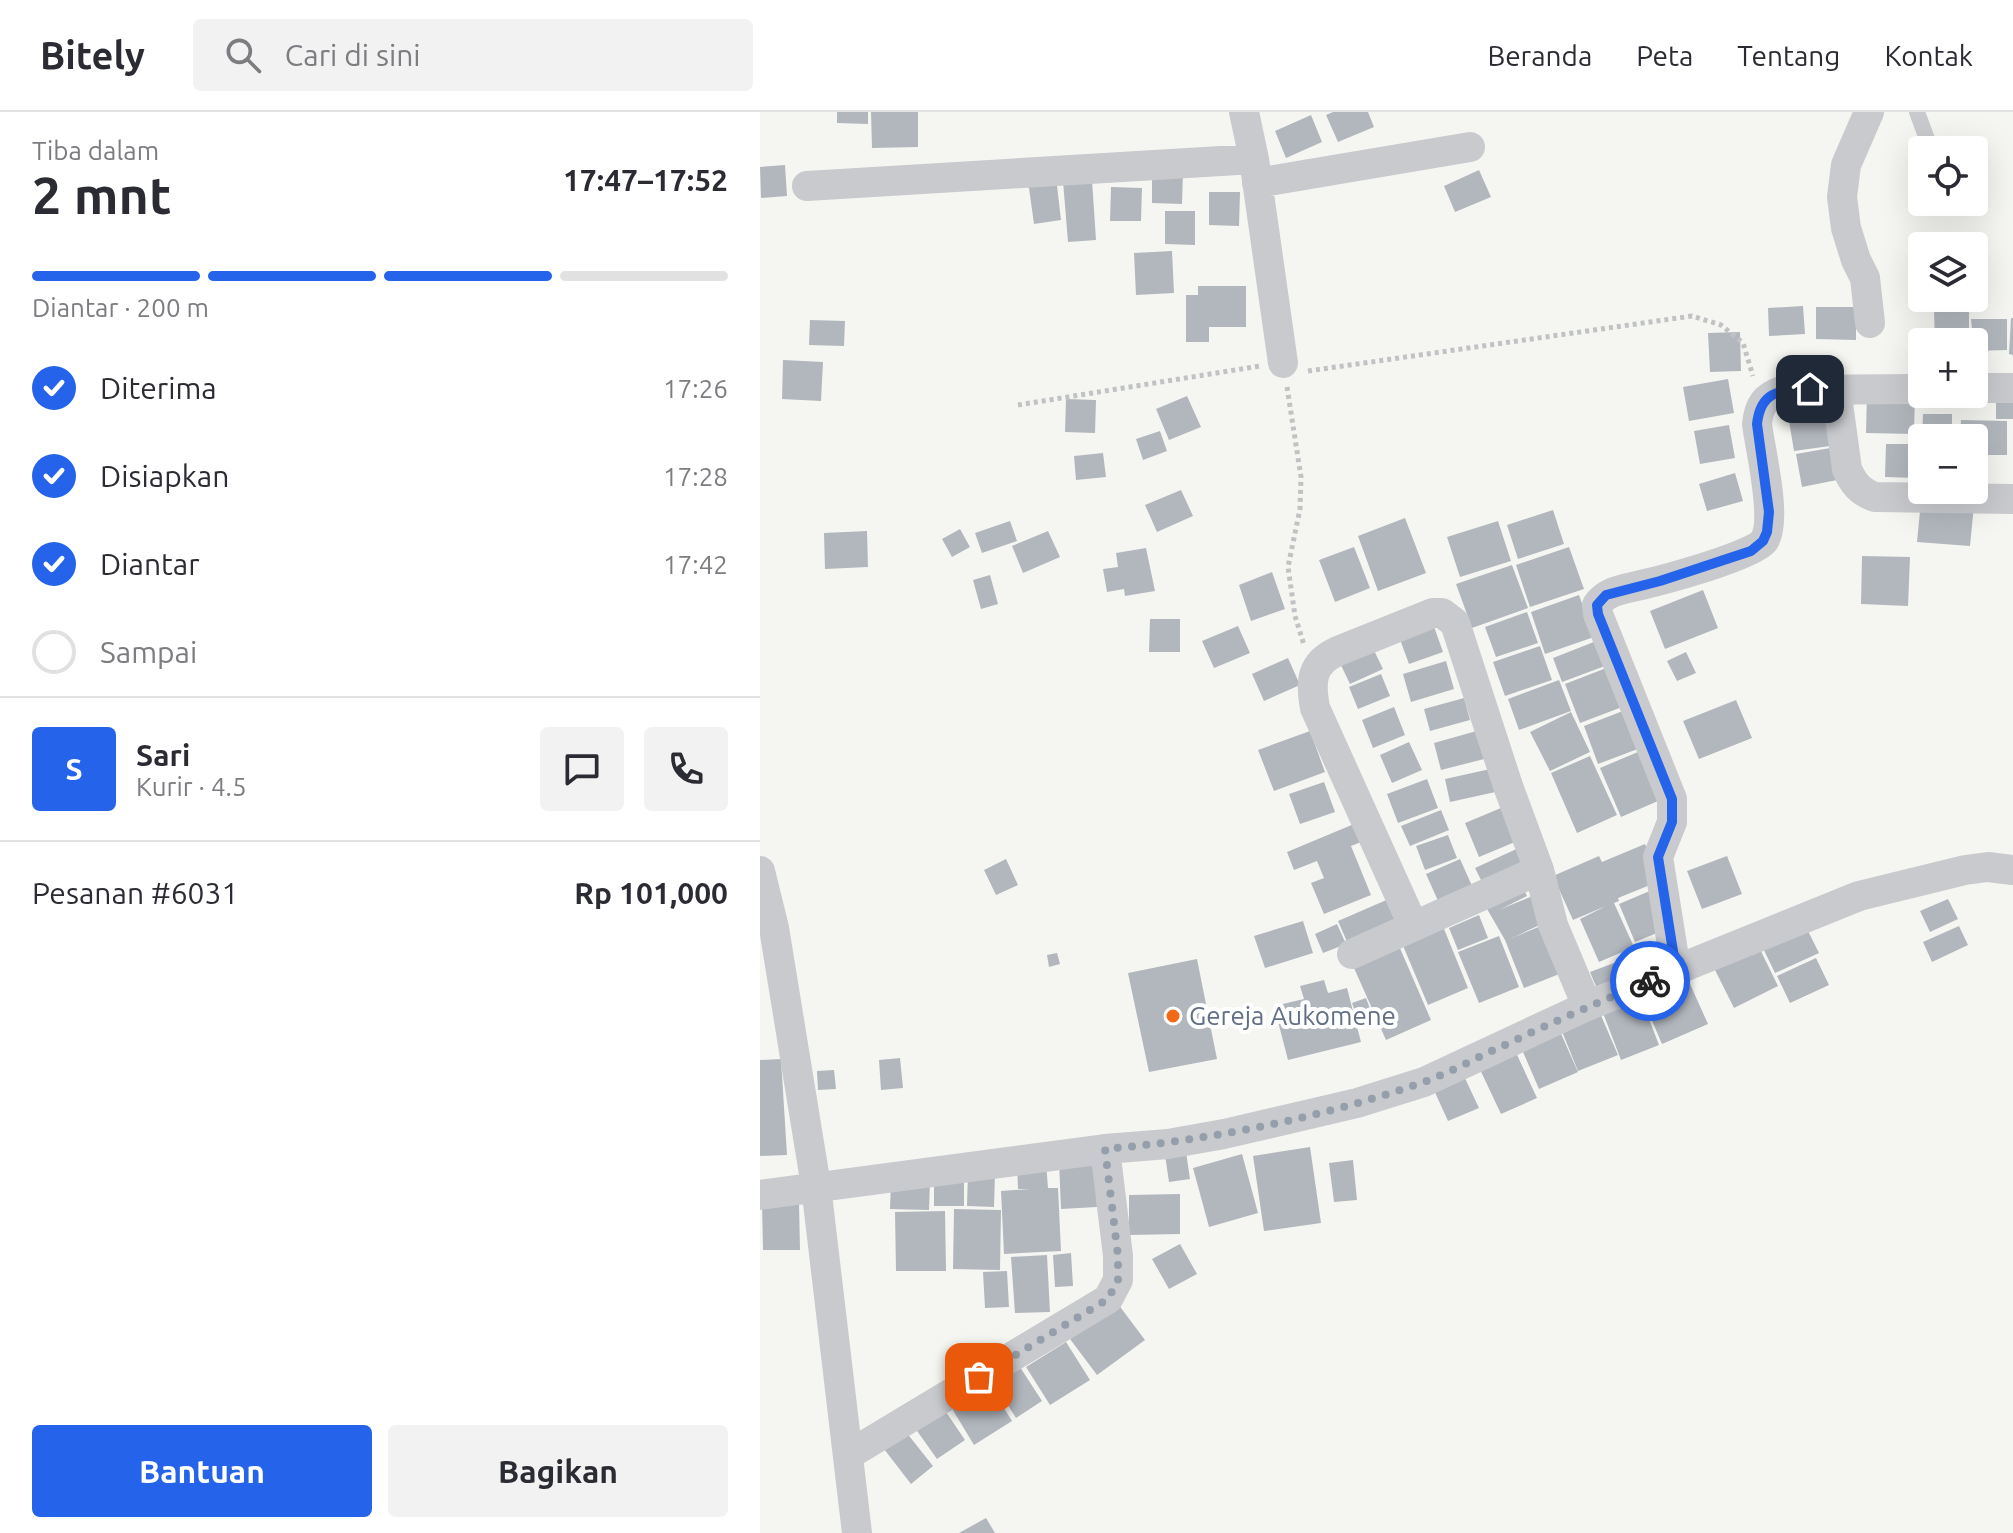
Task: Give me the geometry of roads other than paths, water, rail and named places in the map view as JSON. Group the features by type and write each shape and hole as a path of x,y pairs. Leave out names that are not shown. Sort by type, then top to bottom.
{"street":[{"path":"1244,112 1283,363"},
{"path":"1869,112 1846,165 1842,197 1846,228 1865,278 1870,323"},
{"path":"807,186 1255,171 1470,147"},
{"path":"1988,388 2013,388"},
{"path":"1836,389 1847,469 1852,481 1865,493 1875,497 2013,499"},
{"path":"1676,970 1658,857 1672,822 1672,799 1597,605 1606,595 1751,551 1763,541 1769,512 1757,424 1761,404 1775,393 1784,390 1908,389"},
{"path":"1413,925 1315,708 1312,690 1313,677 1325,657 1433,613 1449,617 1455,623 1539,870 1553,925 1587,1006"},
{"path":"760,1195 1105,1149 1168,1144 1357,1103 1424,1082 1587,1006 1859,896 1955,871 1988,867 2013,870"},
{"path":"1352,954 1539,870"},
{"path":"760,871 776,942 816,1186 857,1533"},
{"path":"850,1454 1108,1299 1118,1280 1118,1256 1105,1149"}],"lane":[{"path":"1917,112 1926,136"}],"place":[{"name":"Gereja Aukomene","path":"1173,1016"}]}
